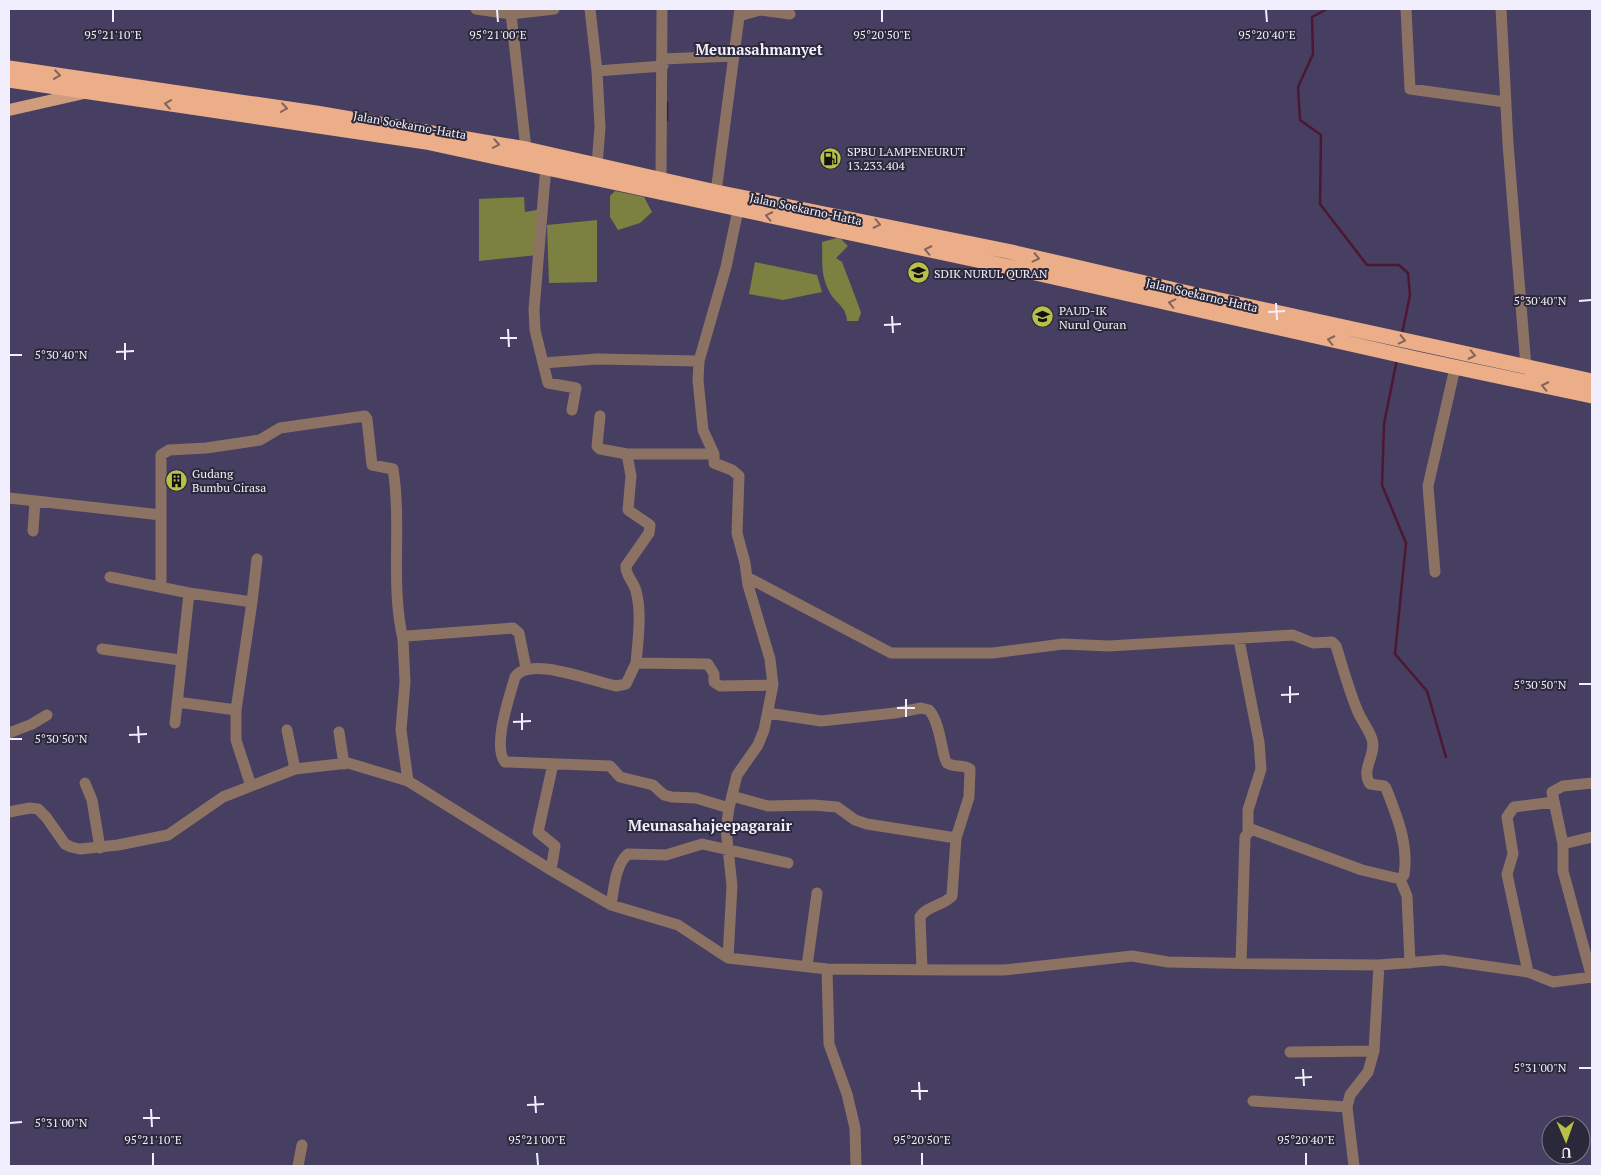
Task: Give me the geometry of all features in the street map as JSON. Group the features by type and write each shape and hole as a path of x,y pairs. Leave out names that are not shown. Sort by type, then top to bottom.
{"highway":[{"name":"Jalan Soekarno-Hatta","path":"9,68 215,105"},
{"name":"Jalan Soekarno-Hatta","path":"9,80 89,92 345,117 526,149 661,180 674,189 738,210 961,249"},
{"name":"Jalan Soekarno-Hatta","path":"239,108 674,189 716,192 961,249 1380,342 1424,345 1592,381"},
{"name":"Jalan Soekarno-Hatta","path":"1380,342 1417,359 1592,396"}],"main road":[{"path":"9,110 89,92"}],"street":[{"path":"476,9 511,14 554,9"},
{"path":"590,9 597,71 600,127 597,165"},
{"path":"661,180 666,61 662,9"},
{"path":"1406,9 1410,90 1505,102"},
{"path":"1501,9 1505,102 1526,367"},
{"path":"716,192 739,12 760,10 790,14"},
{"path":"511,14 526,149"},
{"path":"597,71 666,61 733,56"},
{"path":"546,166 534,323 548,383 576,388 572,410"},
{"path":"728,958 732,886 726,829 729,808 737,774 758,745 768,713 773,685 770,659 747,577 736,526 739,476 732,470 714,462 714,454 703,430 698,380 699,361 726,267 738,210"},
{"path":"543,363 597,359 699,361"},
{"path":"1435,572 1428,486 1455,368"},
{"path":"161,586 161,455 169,450 206,448 260,440 280,428 365,416 367,418 372,465 393,469 399,623 404,640 401,730 408,781"},
{"path":"600,416 597,446 600,449 627,454 714,454"},
{"path":"627,454 631,476 628,510 650,524 651,528 626,566 626,571 634,586 637,599 639,628 636,663 626,684 616,686 550,669 526,668 518,672 503,719 501,755 508,763 610,766 620,777 653,785 664,795 696,798 729,808"},
{"path":"9,498 161,515"},
{"path":"33,531 35,501"},
{"path":"251,786 236,740 236,710 257,559"},
{"path":"110,577 189,593 252,602"},
{"path":"747,577 891,653 993,653 1063,644 1109,646 1296,636 1308,642 1327,642 1336,646 1358,712 1372,739 1372,750 1366,778 1370,784 1386,788 1402,831 1406,866 1404,875 1400,878"},
{"path":"175,723 180,660 189,593"},
{"path":"404,640 407,636 512,628 518,633 526,668"},
{"path":"1239,640 1259,742 1261,770 1248,810 1248,830 1245,837 1241,963"},
{"path":"102,649 180,660"},
{"path":"636,663 708,664 714,674 714,682 720,686 773,685"},
{"path":"177,702 236,710"},
{"path":"768,713 821,721 895,713 921,708 929,710 941,733 945,760 951,765 966,766 970,769 969,797 956,838 952,896 948,901 923,912 920,917 922,970"},
{"path":"9,733 32,724 47,715"},
{"path":"288,730 295,769"},
{"path":"339,732 344,764"},
{"path":"9,812 30,808 38,809 65,844 80,849 100,848 168,835 223,798 295,769 344,764 408,781 611,905 678,925 728,958 827,969 922,970 1004,970 1132,956 1168,962 1379,965 1443,960 1528,972 1553,982 1592,980 1563,871 1563,844 1553,789 1592,783"},
{"path":"551,870 556,846 538,832 553,764"},
{"path":"85,783 92,800 100,848"},
{"path":"732,796 768,806 813,805 837,808 855,820 867,824 956,838"},
{"path":"1528,972 1507,874 1513,854 1508,817 1514,807 1554,802"},
{"path":"1248,830 1258,831 1292,846 1362,870 1400,878"},
{"path":"1563,844 1592,837"},
{"path":"611,905 622,860 628,854 666,855 697,844 728,848 788,863"},
{"path":"1400,878 1407,896 1410,963"},
{"path":"807,966 817,893"},
{"path":"1354,1166 1347,1107 1350,1094 1368,1072 1374,1051 1379,965"},
{"path":"827,969 829,1044 847,1094 855,1128 856,1166"},
{"path":"1290,1052 1374,1051"},
{"path":"1253,1101 1347,1107"},
{"path":"298,1166 302,1144"}],"green space":[{"path":"615,191 644,197 652,212 640,223 618,230 610,217 610,196"},
{"path":"524,197 525,212 542,209 538,255 479,261 479,199"},
{"path":"597,220 597,282 549,283 547,225"},
{"path":"837,238 841,239 848,246 836,258 842,262 858,304 861,313 858,321 847,321 845,312 830,293 825,283 822,266 822,242"},
{"path":"755,262 817,275 822,292 783,300 749,294"}],"waterway":[{"path":"1327,9 1312,17 1313,54 1298,87 1300,120 1321,135 1320,204 1367,265 1399,265 1408,273 1410,295 1402,334"},
{"path":"667,103 667,120"},
{"path":"1397,359 1384,424 1382,485 1406,543 1395,654 1427,691 1446,757"}],"place":[{"name":"SPBU LAMPENEURUT 13.233.404","path":"831,158"},
{"name":"SDIK NURUL QURAN","path":"918,273"},
{"name":"PAUD-IK Nurul Quran","path":"1043,317"},
{"name":"Gudang Bumbu Cirasa","path":"176,480"}],"district":[{"name":"Meunasahmanyet","path":"759,49"},
{"name":"Meunasahajeepagarair","path":"710,825"}]}
